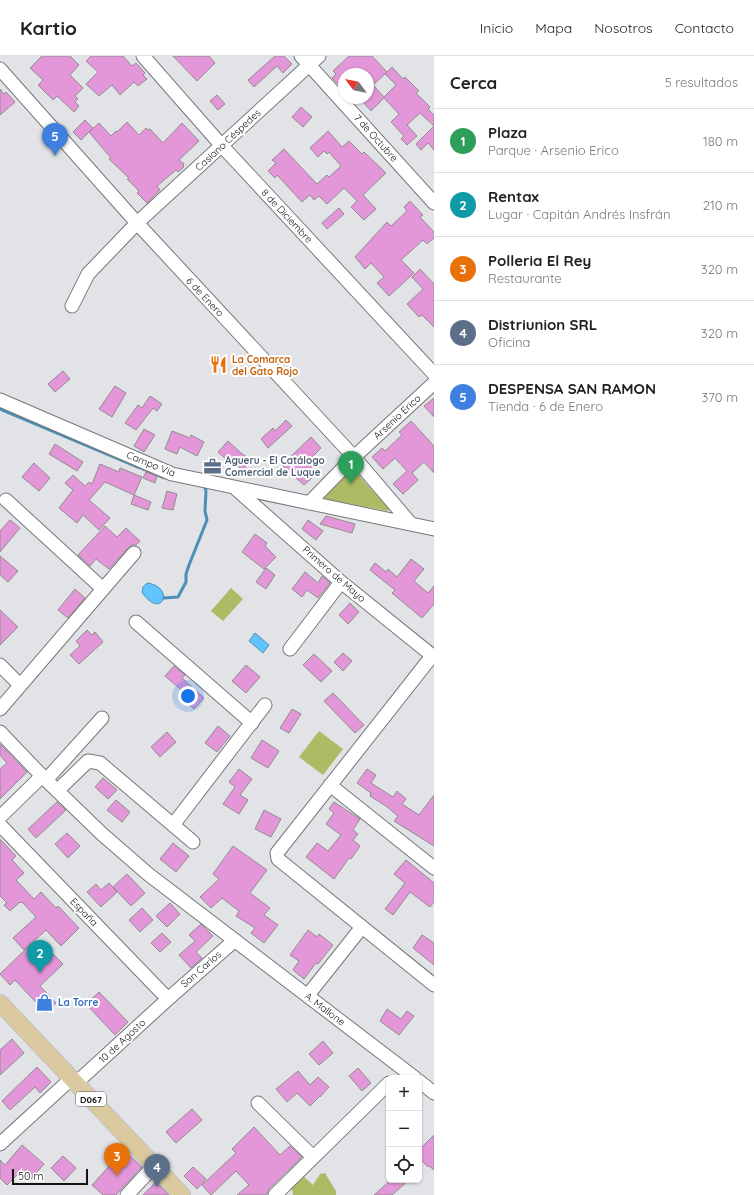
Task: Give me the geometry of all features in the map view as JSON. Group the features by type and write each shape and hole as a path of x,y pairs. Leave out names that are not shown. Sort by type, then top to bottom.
{"main road":[{"name":"D067","path":"0,1003 182,1195"}],"street":[{"name":"8 de Diciembre","path":"143,56 222,146 434,374"},
{"name":"Casiano Céspedes","path":"72,306 88,274 137,223 222,146 310,59"},
{"name":"7 de Octubre","path":"310,59 434,203"},
{"name":"6 de Enero","path":"0,69 137,223 354,457 411,524"},
{"name":"Arsenio Erico","path":"309,503 354,457 434,383"},
{"name":"Campo Via","path":"0,400 172,474 236,489 434,529"},
{"name":"Primero de Mayo","path":"236,489 341,582 433,656"},
{"path":"6,500 103,589"},
{"path":"0,709 134,553"},
{"path":"290,649 341,582"},
{"path":"136,622 252,723"},
{"path":"433,656 330,785 278,852 277,856 278,859 434,985"},
{"path":"0,665 20,685"},
{"path":"173,825 265,705"},
{"path":"0,818 44,778 102,718"},
{"name":"A. Mallone","path":"0,732 57,791 102,834 148,874 412,1075"},
{"path":"57,791 88,761 100,763 193,842"},
{"path":"330,785 434,868"},
{"name":"España","path":"0,825 168,999"},
{"path":"308,995 362,927"},
{"name":"San Carlos","path":"168,999 235,940"},
{"name":"10 de Agosto","path":"0,1144 168,999"},
{"path":"397,1075 404,1068"},
{"path":"422,1083 434,1093"},
{"path":"275,1195 386,1086"},
{"path":"258,1103 313,1157"},
{"path":"127,1195 155,1165"}],"green space":[{"path":"350,471 355,471 389,509 388,511 323,499 323,496"},
{"path":"231,588 243,599 223,621 211,611"},
{"path":"319,731 343,749 323,775 299,757"},
{"path":"325,1173 336,1191 336,1195 293,1195 291,1183 301,1174 313,1185 320,1174"}],"water":[{"path":"0,408 165,478 164,479"},
{"path":"149,583 157,587 162,592 164,598 159,604 155,604 146,598 142,592 143,587"},
{"path":"255,633 269,645 263,653 249,641"}],"building":[{"path":"42,56 70,56 79,65 70,75 83,88 75,96 78,99 75,102 79,106 74,112 57,96 53,100 38,85 43,80 30,68"},
{"path":"91,56 123,56 132,66 136,63 145,73 143,75 147,79 138,86 134,82 120,95 112,85 99,96 86,84 98,72 86,61"},
{"path":"173,56 209,56 215,63 197,81"},
{"path":"275,56 284,56 292,64 283,73 277,66 254,87 248,80"},
{"path":"349,56 372,56 387,72 374,84 374,68 338,68 338,84 332,78 336,74 333,71"},
{"path":"392,67 403,79 405,77 419,91 416,93 430,107 428,109 434,115 434,126 420,113 407,125 417,136 407,145 401,139 404,136 391,122 399,114 384,98 371,111 365,104 374,104 374,86 384,97 396,85 385,74"},
{"path":"0,89 4,94 6,92 15,102 0,115"},
{"path":"217,95 225,104 218,110 210,101"},
{"path":"301,107 312,117 303,127 292,117"},
{"path":"85,120 93,128 81,140 73,132"},
{"path":"127,122 139,135 146,128 148,130 150,129 163,143 182,123 199,141 179,160 184,164 184,167 178,172 176,170 157,186 160,190 147,203 137,193 139,191 127,179 129,178 109,159 111,158 89,132 99,123 111,136"},
{"path":"434,126 434,150 428,143 421,150 416,144"},
{"path":"328,131 342,147 349,141 362,154 364,152 386,173 363,195 376,209 364,220 351,207 357,201 344,188 327,204 319,196 314,200 310,195 302,202 277,175 275,178 268,171 276,163 272,160 284,149 317,184 327,175 329,177 341,166 329,152 327,154 324,151 318,157 310,148"},
{"path":"410,201 423,215 420,217 434,232 434,238 427,244 423,240 401,260 414,273 389,296 377,283 384,277 371,263 365,269 355,257 387,222 391,226 407,211 404,207"},
{"path":"339,208 344,214 327,229 322,223"},
{"path":"420,269 434,284 434,327 422,315 419,317 407,304 423,289 412,277"},
{"path":"63,371 70,379 55,392 48,384"},
{"path":"115,386 126,393 112,417 99,409"},
{"path":"150,396 162,404 157,411 153,408 136,430 125,423 138,405 142,408"},
{"path":"434,398 434,417 424,406"},
{"path":"286,420 292,426 268,448 261,439 273,428 275,431"},
{"path":"411,421 434,446 434,473 424,462 412,473 418,480 403,494 393,484 407,471 395,458 383,469 372,457 382,448 385,451 402,435 399,432"},
{"path":"144,429 155,435 144,452 134,446"},
{"path":"172,431 190,438 191,435 204,442 197,456 180,447 177,454 165,449"},
{"path":"311,437 321,448 311,458 318,465 312,471 315,475 304,485 282,465"},
{"path":"228,441 251,460 243,470 228,458 227,460 218,452"},
{"path":"55,444 83,462 77,471 49,454"},
{"path":"34,463 50,478 39,491 22,477"},
{"path":"100,464 119,472 120,468 142,477 134,495 105,482 89,500 110,518 99,530 83,515 77,523 59,508 73,490 65,483 73,475 85,486 89,482 92,484"},
{"path":"146,472 157,476 155,483 143,478"},
{"path":"167,491 177,494 173,510 162,508"},
{"path":"134,495 151,502 148,510 131,504"},
{"path":"326,516 355,524 352,533 320,524"},
{"path":"10,520 20,528 0,552 0,531"},
{"path":"308,520 323,531 316,540 302,529"},
{"path":"105,526 117,537 126,528 140,541 136,545 132,545 128,548 109,569 96,559 90,566 78,555"},
{"path":"255,534 267,543 265,546 276,557 264,569 242,552"},
{"path":"0,556 18,571 8,582 0,575"},
{"path":"411,559 424,569 414,581 428,593 434,586 434,604 422,618 392,593 395,590 370,570 375,563 386,572 388,569 397,577"},
{"path":"266,568 275,575 266,589 256,582"},
{"path":"305,572 318,583 322,576 330,583 318,598 307,590 302,597 292,589"},
{"path":"75,589 85,598 68,618 58,610"},
{"path":"350,603 359,612 348,624 339,615"},
{"path":"0,610 18,627 0,645"},
{"path":"87,630 92,635 95,632 103,642 79,664 70,655 80,646 76,641"},
{"path":"343,653 352,661 343,671 334,662"},
{"path":"314,654 332,671 321,682 303,665"},
{"path":"246,665 260,677 246,693 232,681"},
{"path":"174,666 185,675 182,678 204,698 194,709 181,697 185,693 165,676"},
{"path":"333,693 364,725 355,733 324,701"},
{"path":"292,709 301,714 289,733 280,728"},
{"path":"218,726 230,736 217,752 205,743"},
{"path":"167,732 176,742 160,757 151,747"},
{"path":"262,740 279,751 268,768 251,758"},
{"path":"0,744 27,772 0,799 0,769 7,763 0,755"},
{"path":"239,769 252,779 240,795 248,800 239,814 223,804 235,787 229,782"},
{"path":"367,769 376,775 371,783 393,797 397,791 406,799 402,804 419,815 434,795 434,846 394,821 398,816 370,796 371,793 357,783"},
{"path":"103,778 117,790 108,799 95,787"},
{"path":"116,800 130,812 122,822 107,810"},
{"path":"57,802 66,810 36,838 28,829"},
{"path":"334,802 360,819 353,830 358,834 353,840 360,846 351,859 349,858 334,879 306,857 317,843 328,851 341,835 326,824 334,813 329,809"},
{"path":"264,810 281,819 271,837 255,829"},
{"path":"67,833 80,846 68,858 55,844"},
{"path":"0,839 16,856 12,860 24,873 16,880 34,899 41,892 56,908 58,906 79,928 61,946 46,930 24,950 13,938 36,917 22,902 10,911 4,905 7,903 0,896"},
{"path":"173,843 189,856 176,872 160,859"},
{"path":"233,846 267,870 250,893 270,908 264,915 278,925 264,943 251,933 255,928 236,916 239,911 222,898 211,908 200,897 219,879 213,874"},
{"path":"406,860 434,883 434,902 430,907 410,892 393,915 385,909 405,883 394,874"},
{"path":"127,874 145,893 131,906 113,887"},
{"path":"109,883 117,892 101,907 87,892 96,884 101,890"},
{"path":"170,903 180,914 167,927 156,916"},
{"path":"142,908 153,920 140,932 129,920"},
{"path":"201,924 213,936 196,952 202,958 191,968 179,955 195,941 189,935"},
{"path":"308,930 317,937 319,934 333,945 318,964 316,963 304,979 293,970 299,961 290,955"},
{"path":"162,933 171,942 160,952 151,943"},
{"path":"422,935 434,943 434,965 413,948"},
{"path":"30,945 41,957 49,950 63,964 40,986 56,1003 46,1013 15,980 10,985 0,974"},
{"path":"99,992 128,1022 115,1035 86,1004"},
{"path":"387,1009 401,1019 407,1011 414,1016 399,1035 380,1021"},
{"path":"12,1039 24,1053 0,1075 0,1050"},
{"path":"323,1041 333,1053 319,1065 309,1054"},
{"path":"37,1067 51,1082 40,1093 35,1087 10,1110 2,1101"},
{"path":"358,1068 371,1083 362,1091 349,1076"},
{"path":"298,1071 310,1085 318,1077 329,1087 310,1106 297,1093 287,1102 276,1089"},
{"path":"192,1109 202,1120 176,1143 166,1132"},
{"path":"254,1127 280,1155 290,1146 302,1157 269,1189 266,1195 237,1195 249,1185 236,1171 211,1195 202,1185 236,1153 232,1149"},
{"path":"434,1135 434,1170 422,1161 422,1147"},
{"path":"22,1145 44,1164 31,1179 21,1171 7,1185 0,1178 0,1160 5,1165"},
{"path":"124,1150 142,1167 116,1195 103,1195 92,1185"},
{"path":"63,1156 76,1168 64,1181 51,1168"},
{"path":"193,1167 206,1179 197,1189 184,1176"},
{"path":"156,1182 169,1195 143,1195"},
{"path":"388,1183 406,1183 392,1195 374,1195"}],"waterway":[{"path":"0,409 138,467"},
{"path":"164,598 178,597 186,582 186,574 189,565 207,520 205,511 205,488"}],"place":[{"name":"DESPENSA SAN RAMON","path":"55,156"},
{"name":"La Comarca del Gato Rojo","path":"219,365"},
{"name":"Agueru - El Catálogo Comercial de Luque","path":"212,466"},
{"name":"Plaza","path":"351,484"},
{"name":"Rentax","path":"40,973"},
{"name":"La Torre","path":"45,1002"},
{"name":"Polleria El Rey","path":"117,1176"},
{"name":"Distriunion SRL","path":"157,1187"}]}
